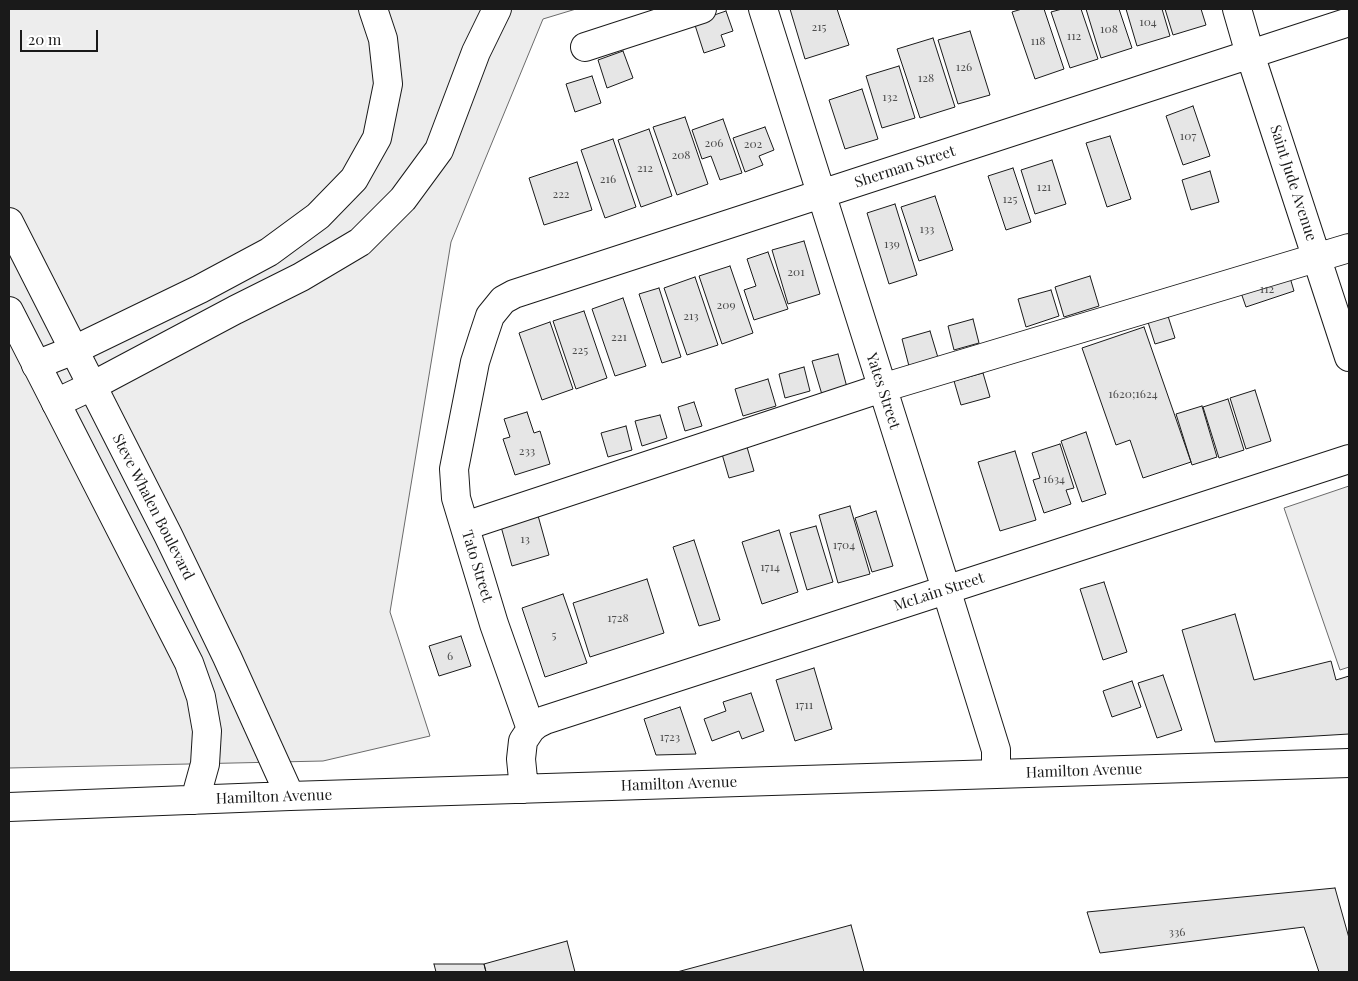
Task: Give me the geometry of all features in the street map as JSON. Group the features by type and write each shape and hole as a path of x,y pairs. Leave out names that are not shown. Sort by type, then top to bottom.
{"main road":[{"path":"36,365 74,350 200,289 269,252 318,216 354,179 377,138 388,84 384,39 373,9"},
{"path":"56,403 301,277 360,242 403,199 439,150 476,52 496,9"},
{"path":"585,47 702,9"},
{"name":"Yates Street","path":"763,9 996,750 996,774"},
{"name":"Saint Jude Avenue","path":"1237,9 1349,357"},
{"name":"Sherman Street","path":"483,337 490,316 503,300 514,294 1349,22"},
{"name":"Steve Whalen Boulevard","path":"9,222 168,535 290,796"},
{"path":"465,526 882,388 1349,248"},
{"path":"9,311 189,663 201,697 207,731 205,764 195,800"},
{"name":"Tato Street","path":"483,337 475,362 454,469 456,498 494,624 531,729"},
{"name":"McLain Street","path":"531,729 545,720 1349,459"},
{"path":"524,789 521,758 523,741 531,729"},
{"name":"Hamilton Avenue","path":"9,807 290,796 1349,763"}],"shaded area":[{"path":"9,9 576,9 543,19 451,242 390,612 430,736 323,761 9,768"},
{"path":"1349,486 1349,667 1340,670 1284,508"}],"building":[{"path":"790,9 837,9 849,45 805,59"},
{"path":"1022,9 1044,9 1064,69 1035,79 1012,12"},
{"path":"1062,9 1081,9 1098,59 1070,68 1051,12"},
{"path":"1086,9 1119,9 1132,48 1101,58"},
{"path":"1126,9 1162,9 1170,36 1137,46"},
{"path":"1165,9 1201,9 1206,25 1173,35"},
{"path":"726,11 733,31 721,35 725,46 704,53 694,22"},
{"path":"970,31 990,95 958,104 938,40"},
{"path":"933,38 955,107 920,118 897,49"},
{"path":"623,51 633,78 607,88 598,60"},
{"path":"899,66 915,118 882,128 866,76"},
{"path":"592,76 601,103 575,112 566,84"},
{"path":"862,89 878,139 845,149 829,100"},
{"path":"1193,106 1210,156 1183,165 1166,116"},
{"path":"685,117 708,184 677,195 653,127"},
{"path":"723,119 742,173 720,180 711,156 702,159 692,130"},
{"path":"765,127 774,150 759,156 763,165 745,172 733,138"},
{"path":"649,129 672,196 641,207 618,140"},
{"path":"1110,136 1131,199 1107,207 1086,143"},
{"path":"613,139 636,207 605,218 581,150"},
{"path":"1052,160 1066,204 1035,214 1021,170"},
{"path":"577,162 592,210 544,225 529,178"},
{"path":"1013,168 1031,222 1006,230 988,176"},
{"path":"1210,171 1219,202 1191,210 1182,180"},
{"path":"935,196 953,250 919,261 901,207"},
{"path":"895,204 917,275 889,284 867,213"},
{"path":"804,241 820,294 788,304 772,250"},
{"path":"768,252 788,309 754,320 744,290 756,286 747,259"},
{"path":"730,266 753,333 722,344 699,276"},
{"path":"1288,271 1294,291 1246,307 1239,287"},
{"path":"1090,276 1099,306 1064,317 1055,287"},
{"path":"695,277 718,345 687,355 664,288"},
{"path":"659,288 681,357 662,363 639,294"},
{"path":"1051,290 1059,316 1026,327 1018,299"},
{"path":"623,298 646,366 615,376 592,309"},
{"path":"584,311 607,378 576,389 553,321"},
{"path":"1167,313 1175,338 1155,344 1147,319"},
{"path":"973,319 979,343 954,350 948,326"},
{"path":"550,322 573,389 542,400 519,333"},
{"path":"1144,327 1191,462 1143,478 1130,440 1116,445 1082,348"},
{"path":"930,331 939,361 910,370 902,339"},
{"path":"838,354 848,391 823,398 812,361"},
{"path":"804,367 810,391 785,398 779,374"},
{"path":"983,373 990,397 961,405 954,381"},
{"path":"768,379 776,406 743,416 735,389"},
{"path":"1255,390 1271,441 1246,449 1230,398"},
{"path":"1228,399 1244,450 1219,458 1203,407"},
{"path":"694,402 702,426 685,431 678,407"},
{"path":"1202,406 1217,457 1192,465 1176,414"},
{"path":"527,412 534,433 540,431 550,464 515,475 503,439 510,437 504,419"},
{"path":"660,415 667,438 642,446 635,421"},
{"path":"626,426 632,450 608,457 601,433"},
{"path":"1086,432 1106,494 1082,502 1061,441"},
{"path":"1060,444 1074,488 1066,490 1071,504 1044,513 1033,480 1040,478 1032,453"},
{"path":"747,447 754,471 729,478 722,454"},
{"path":"1015,451 1036,520 1000,531 978,462"},
{"path":"850,506 870,574 838,583 819,515"},
{"path":"876,511 893,566 872,572 855,518"},
{"path":"537,512 549,555 512,566 500,523"},
{"path":"816,526 833,582 807,590 790,533"},
{"path":"779,530 798,592 762,604 742,542"},
{"path":"694,540 720,620 699,626 673,547"},
{"path":"647,579 664,633 590,657 573,603"},
{"path":"1104,582 1127,652 1103,660 1080,589"},
{"path":"563,594 587,663 545,677 522,608"},
{"path":"1235,614 1254,680 1331,661 1336,680 1349,676 1349,734 1215,742 1182,630"},
{"path":"461,636 471,666 439,676 429,646"},
{"path":"814,668 832,729 795,741 776,680"},
{"path":"1163,675 1182,730 1157,738 1138,683"},
{"path":"1132,681 1141,707 1112,717 1103,691"},
{"path":"751,693 764,731 742,739 739,731 712,741 704,719 726,711 723,702"},
{"path":"680,707 696,754 656,755 644,719"},
{"path":"1335,888 1349,938 1349,972 1319,972 1304,927 1100,953 1087,912"},
{"path":"851,925 864,972 677,972"},
{"path":"567,941 575,972 486,972 484,964"},
{"path":"434,964 484,964 486,972 436,972"}]}
